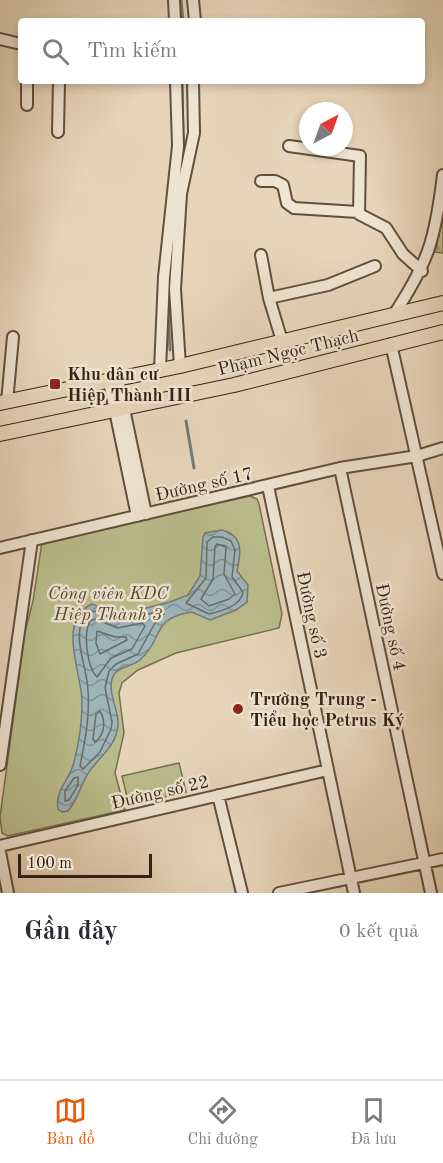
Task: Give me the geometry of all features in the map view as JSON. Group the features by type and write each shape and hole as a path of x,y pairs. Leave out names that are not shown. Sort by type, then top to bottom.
{"main road":[{"name":"Phạm Ngọc Thạch","path":"3,402 180,366 443,303"},
{"name":"Phạm Ngọc Thạch","path":"0,434 234,385 443,332"}],"street":[{"path":"174,0 176,18"},
{"path":"193,0 195,18"},
{"path":"0,39 18,43"},
{"path":"27,84 27,105"},
{"path":"58,132 59,84"},
{"path":"160,370 164,276 178,146 176,84"},
{"path":"180,366 175,290 181,194 194,133 193,84"},
{"path":"289,146 360,156 358,212"},
{"path":"393,316 437,246 443,175"},
{"path":"261,181 275,181 283,185 287,203 294,208 358,212 386,228 403,254 422,271"},
{"path":"261,255 269,298 282,341"},
{"path":"269,298 328,285 375,266"},
{"path":"3,402 13,337"},
{"path":"391,344 443,574"},
{"path":"113,381 141,515"},
{"name":"Đường số 17","path":"0,548 340,468 417,456 443,448"},
{"name":"Đường số 4","path":"340,468 431,893"},
{"name":"Đường số 3","path":"268,486 354,893"},
{"path":"0,765 32,540"},
{"name":"Đường số 22","path":"0,846 328,770"},
{"path":"218,795 242,893"},
{"path":"0,852 8,893"},
{"path":"279,893 443,859"}],"green space":[{"path":"443,217 443,253 435,252"},
{"name":"Công viên KDC Hiệp Thành 3","path":"250,496 257,499 259,504 282,614 279,628 176,653 138,670 122,683 119,693 124,733 115,773 125,810 8,836 2,833 0,817 25,632 33,601 42,542"},
{"path":"179,763 186,792 129,805 122,776"}],"water":[{"path":"222,530 234,536 239,546 237,571 248,585 247,602 236,610 210,620 192,612 170,619 164,624 141,659 114,674 111,691 118,719 117,733 110,746 87,775 77,798 68,811 62,812 58,809 59,796 74,762 81,717 81,690 73,648 75,622 81,612 92,604 119,615 188,595 200,576 205,533"}],"waterway":[{"path":"181,0 183,18"},
{"path":"182,84 183,142"},
{"path":"170,283 168,312 170,350"},
{"path":"186,421 194,468"}],"place":[{"name":"Khu dân cư Hiệp Thành III","path":"55,384"},
{"name":"Trường Trung - Tiểu học Petrus Ký","path":"238,709"}]}
